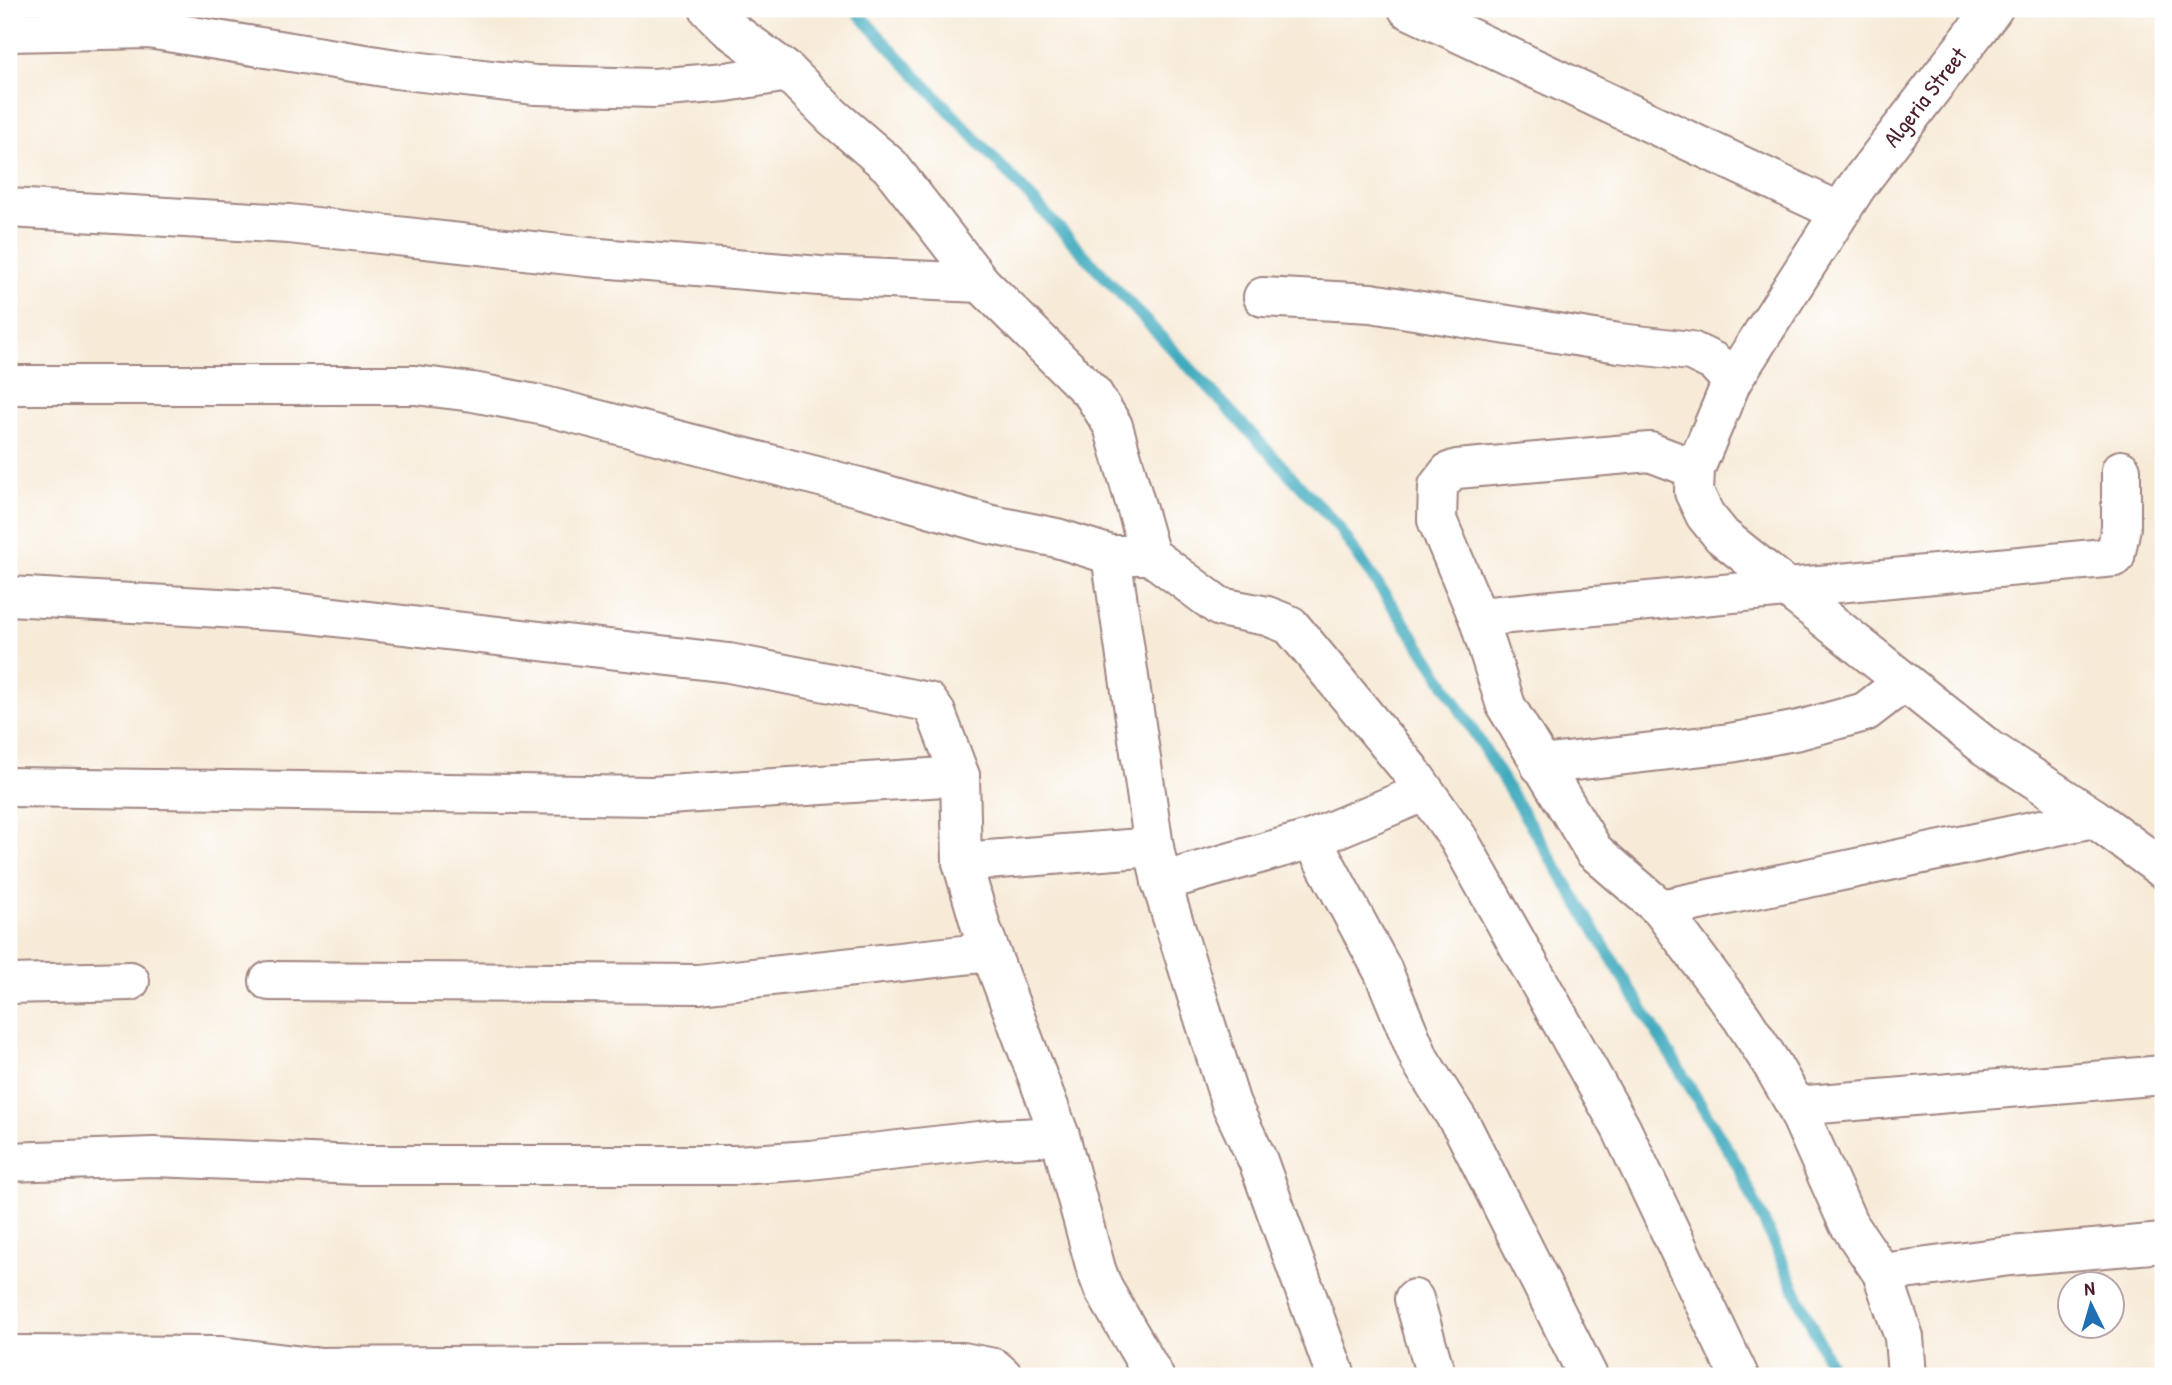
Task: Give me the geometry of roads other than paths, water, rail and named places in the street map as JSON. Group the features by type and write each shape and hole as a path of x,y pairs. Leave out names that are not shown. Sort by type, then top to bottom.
{"street":[{"path":"709,9 728,29 788,72 833,117 890,166 981,283 1093,394 1113,426 1150,555"},
{"path":"1408,9 1849,199"},
{"name":"Algeria Street","path":"1695,469 1732,381 1849,199 1993,9"},
{"path":"9,32 149,29 342,61 535,85 654,88 726,82 788,72"},
{"path":"9,208 289,224 600,258 820,276 981,283"},
{"path":"1263,297 1370,303 1619,344 1691,351 1714,362 1732,381"},
{"path":"9,385 415,385 473,392 545,406 863,488 988,524 1057,538 1111,555 1150,555 1220,607 1267,616 1290,625 1365,714 1458,838 1621,1128 1739,1376"},
{"path":"1907,1376 1904,1337 1882,1273 1843,1212 1796,1106 1742,1018 1661,909 1594,851 1506,706 1478,617 1437,520 1438,485 1449,472 1485,466 1650,452 1695,469 1694,492 1705,515 1722,536 1986,747 2094,818 2163,869"},
{"path":"1478,617 2115,557 2121,527 2121,470"},
{"path":"1111,555 1157,864 1231,1104 1258,1161 1336,1376"},
{"path":"9,596 292,612 729,663 885,691 931,704 960,776 962,862 990,952 1060,1136 1103,1288 1154,1376"},
{"path":"1540,765 1730,743 1799,730 1864,712 1904,682"},
{"path":"9,787 652,796 960,776"},
{"path":"962,862 1157,864 1312,839 1424,792"},
{"path":"1661,909 2094,818"},
{"path":"1312,839 1383,971 1420,1060 1469,1139 1588,1376"},
{"path":"269,981 698,984 990,952"},
{"path":"9,984 130,981"},
{"path":"1796,1106 2163,1075"},
{"path":"9,1162 153,1157 360,1165 737,1165 810,1160 996,1139 1060,1136"},
{"path":"1882,1273 2010,1256 2163,1243"},
{"path":"1414,1299 1436,1376"},
{"path":"9,1355 222,1366 311,1367 963,1362 994,1368 1003,1376"}],"waterway":[{"path":"854,9 1337,525 1433,665 1738,1166 1835,1376"}]}
